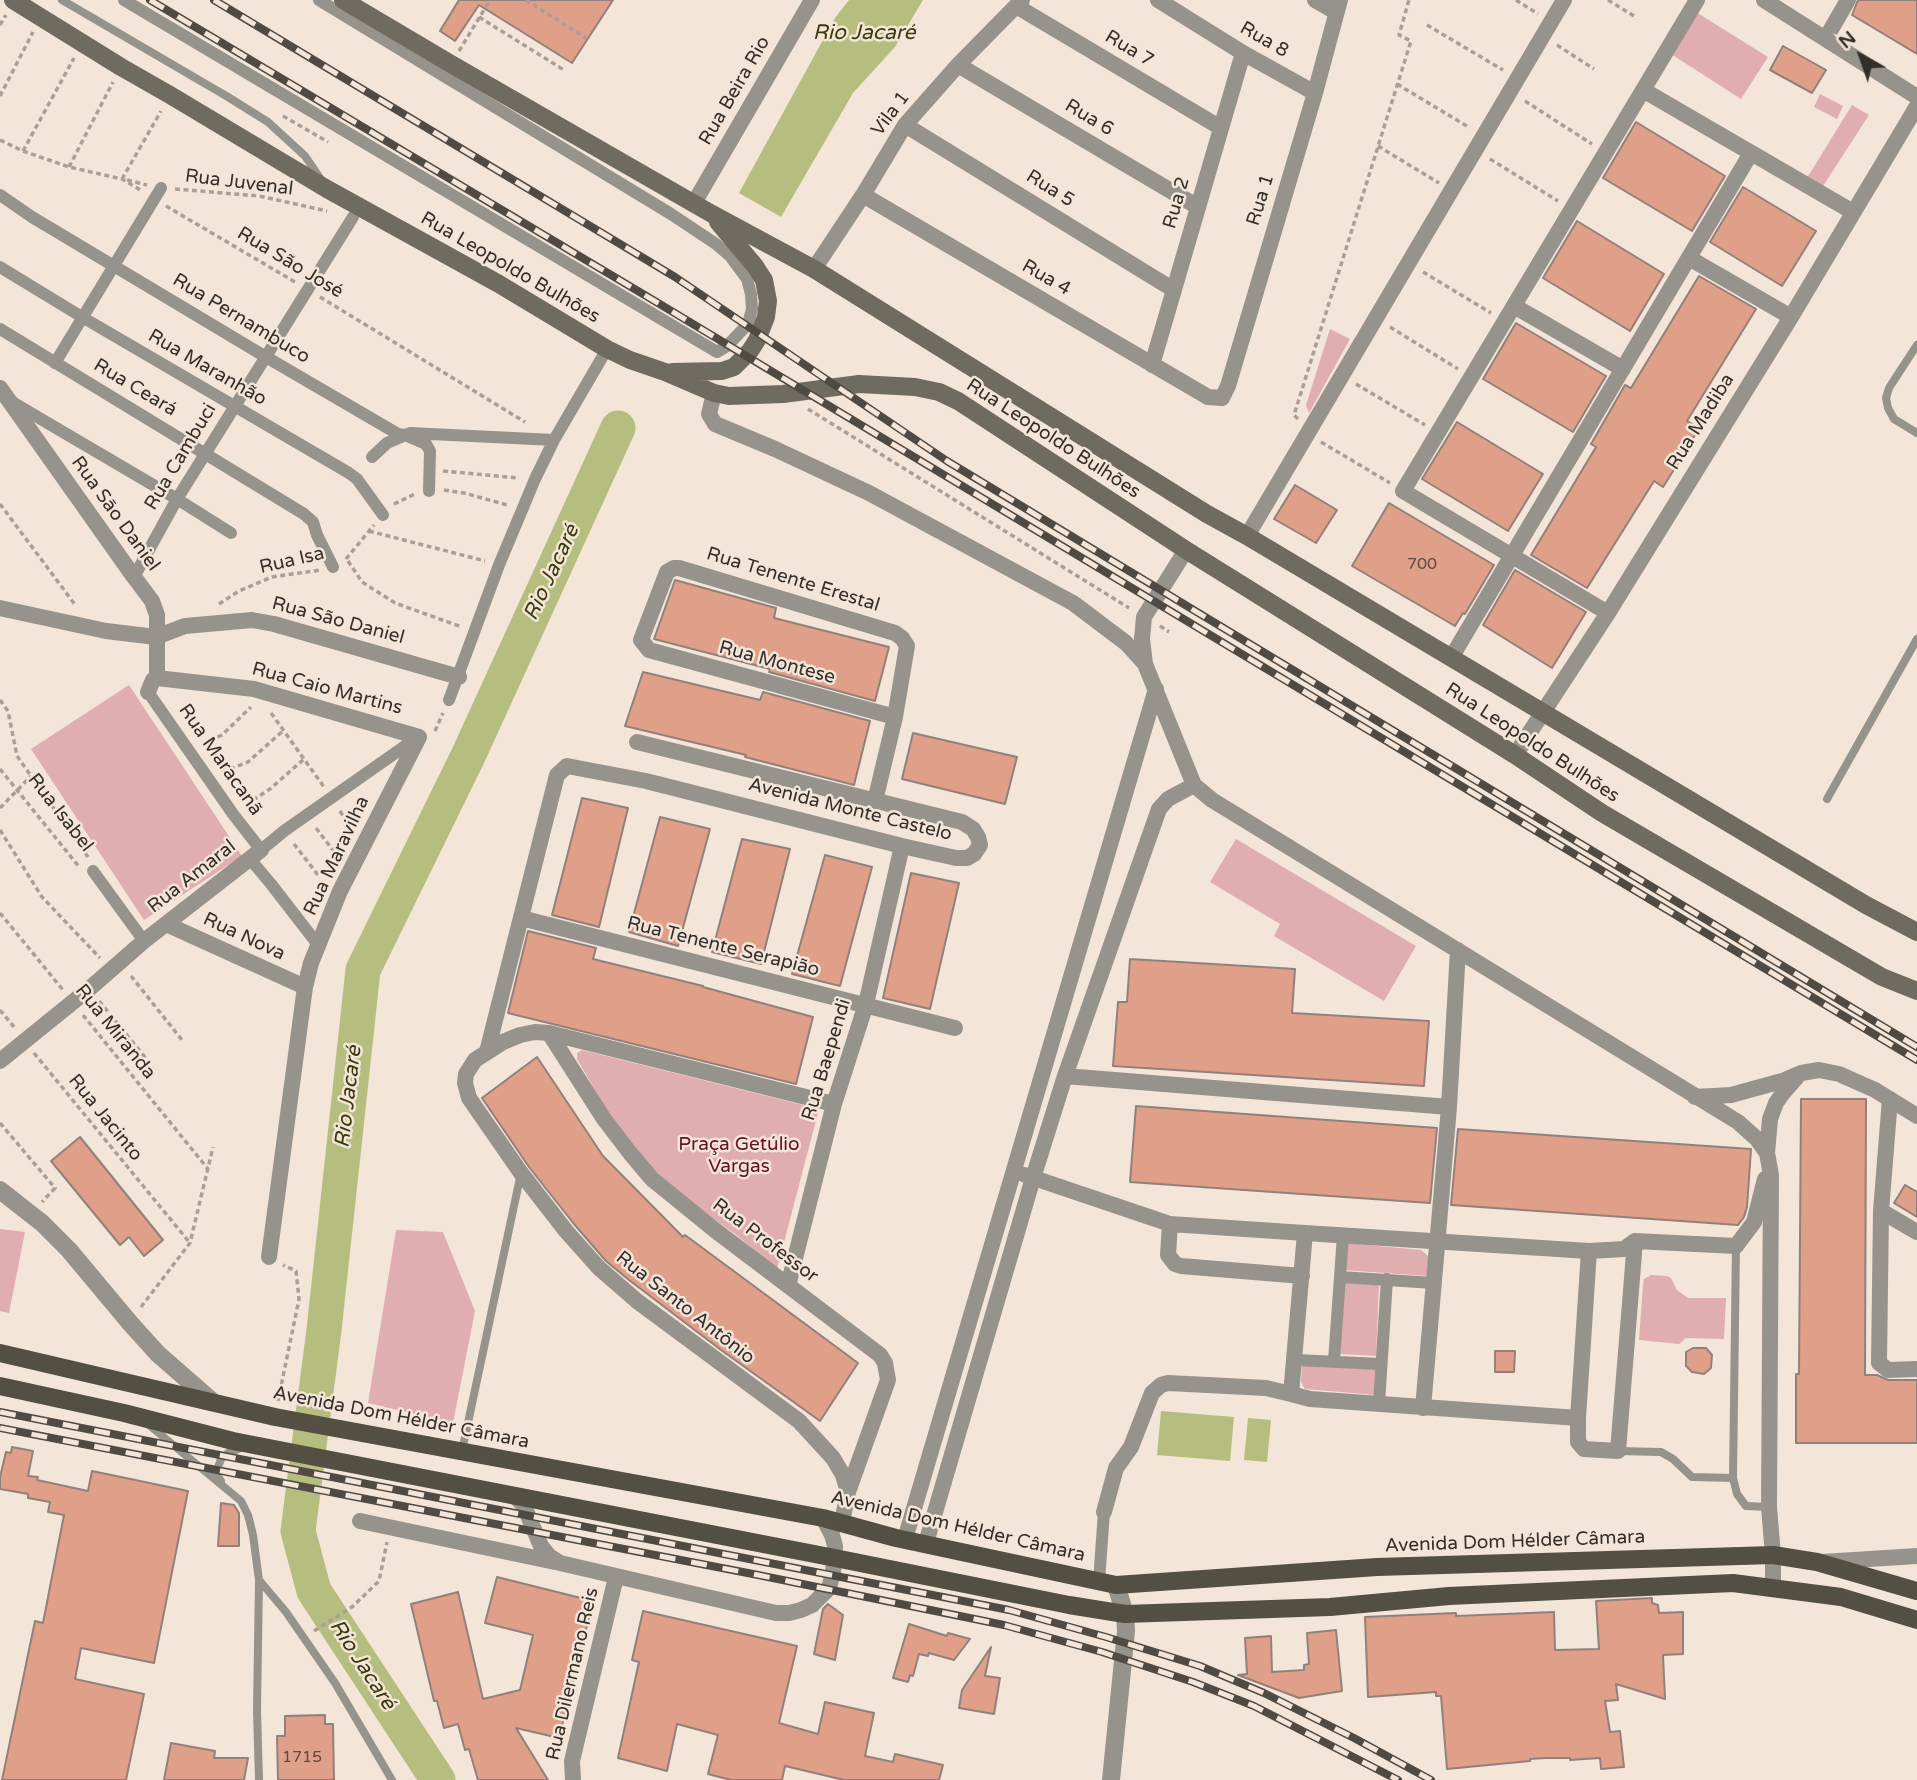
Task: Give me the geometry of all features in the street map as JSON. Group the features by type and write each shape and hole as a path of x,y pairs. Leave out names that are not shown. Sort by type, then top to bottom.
{"main road":[{"name":"Rua Leopoldo Bulhões","path":"13,0 327,189 630,360 714,393 729,396 783,394 859,384 915,387 939,392 958,401 1186,550 1515,755 1602,813 1882,977 1917,991"},
{"name":"Rua Leopoldo Bulhões","path":"343,0 712,214 814,269 1207,514 1866,905 1917,932"},
{"path":"665,372 722,370 734,367 750,351 766,317 768,301 764,280 712,214"},
{"name":"Avenida Dom Hélder Câmara","path":"0,1353 275,1417 823,1518 926,1544 1107,1583 1377,1567 1773,1555 1817,1562 1917,1591"},
{"path":"0,1386 277,1450 1125,1614 1330,1606 1449,1596 1733,1583 1840,1597 1917,1620"}],"street":[{"path":"124,0 717,352 727,346 748,324 752,309 747,279 738,264 716,244 319,0"},
{"name":"Rua Beira Rio","path":"694,203 811,0"},
{"name":"Rua 8","path":"1158,0 1243,53 1315,93"},
{"path":"1315,0 1338,6"},
{"path":"1247,536 1564,0"},
{"path":"1608,613 1404,491 1697,0"},
{"path":"1765,0 1917,97"},
{"path":"1825,38 1848,0"},
{"name":"Vila 1","path":"814,269 905,125 958,65 1019,3"},
{"name":"Rua 7","path":"1019,3 1221,128"},
{"name":"Rua 1","path":"1208,397 1222,398 1228,386 1338,6"},
{"name":"Rua 2","path":"1152,365 1243,53"},
{"name":"Rua 6","path":"958,65 1198,207"},
{"path":"1643,90 1853,212"},
{"name":"Rua Madiba","path":"1515,755 1608,613 1791,317 1917,106"},
{"name":"Rua 5","path":"905,125 1174,290"},
{"path":"1451,658 1751,153"},
{"path":"55,363 157,194"},
{"name":"Rua Pernambuco","path":"0,195 32,217 266,357 398,434 426,444 430,452 429,491"},
{"name":"Rua 4","path":"863,195 1208,397"},
{"name":"Rua Cambuci","path":"134,577 177,499 353,217"},
{"path":"1689,258 1791,317"},
{"name":"Rua Maranhão","path":"0,267 349,473 357,479 383,515"},
{"path":"1514,306 1623,369"},
{"name":"Rua Ceará","path":"0,329 304,514 313,522 333,567"},
{"path":"449,700 521,510 554,440 607,349"},
{"path":"714,393 709,414 715,424 869,493 1073,603 1126,643 1145,664"},
{"path":"4,394 231,533"},
{"name":"Rua Sāo Daniel","path":"4,394 155,607 157,615 152,685"},
{"path":"372,457 387,443 410,433 554,440"},
{"path":"1186,550 1144,617 1142,639 1145,664 1194,785 1212,800 1738,1122 1757,1139 1768,1159 1771,1175 1769,1507 1773,1587"},
{"name":"Rua Tenente Erestal","path":"649,650 641,640 667,572 678,568 895,633 907,646 895,717"},
{"name":"Rua São Daniel","path":"0,608 125,634 156,637 185,626 252,620 459,677"},
{"name":"Rua Montese","path":"649,650 895,717"},
{"name":"Rua Caio Martins","path":"152,685 257,694 419,737"},
{"name":"Rua Maracanã","path":"152,685 187,751 233,814 271,884 319,946"},
{"path":"905,1539 1156,689"},
{"path":"875,801 895,717"},
{"name":"Rua Amaral","path":"0,1061 144,941 284,831 419,737"},
{"name":"Rua Maravilha","path":"269,1257 305,987 311,963 340,891 419,737"},
{"name":"Avenida Monte Castelo","path":"557,775 567,766 646,781 956,858 967,858 974,854 980,845 973,829 962,822 637,742"},
{"name":"Rua Santo Antônio","path":"487,1052 557,775"},
{"path":"926,1544 1065,1076 1158,809 1168,799 1194,785"},
{"name":"Rua Baependi","path":"788,1286 834,1104 866,1004 902,846"},
{"name":"Rua Isabel","path":"93,871 144,941"},
{"name":"Rua Tenente Serapião","path":"521,918 955,1028"},
{"name":"Rua Nova","path":"166,924 305,987"},
{"path":"1423,1408 1449,1107 1458,950"},
{"path":"549,1033 834,1104"},
{"name":"Rua Santo Antônio","path":"549,1033 520,1035 503,1042 475,1060 465,1083 470,1098 521,1174 599,1268 637,1301 799,1421 833,1458 843,1475 848,1492"},
{"name":"Rua Professor","path":"549,1033 604,1119 652,1179 682,1205 880,1355 885,1363 888,1380 848,1492"},
{"path":"1695,1097 1731,1095 1819,1070 1839,1074 1875,1090 1917,1116"},
{"path":"1014,1172 1170,1224 1589,1251 1624,1249 1635,1241 1737,1247 1754,1222 1768,1159 1770,1119 1783,1093 1801,1073"},
{"path":"1065,1076 1449,1107"},
{"path":"1890,1099 1881,1211 1879,1363 1888,1370 1917,1369"},
{"path":"0,1190 30,1213 69,1250 158,1354 213,1402"},
{"path":"1881,1211 1917,1232"},
{"path":"1170,1224 1168,1255 1175,1264 1302,1276"},
{"path":"1292,1394 1305,1233"},
{"path":"1334,1361 1343,1235"},
{"path":"1589,1251 1578,1442 1584,1449 1618,1451 1635,1241"},
{"path":"1340,1277 1434,1283"},
{"path":"1379,1404 1387,1279"},
{"path":"1296,1360 1381,1364"},
{"path":"1111,1780 1126,1631 1125,1614 1107,1583 1104,1512 1116,1468 1131,1447 1152,1393 1161,1385 1168,1383 1266,1388 1310,1399 1578,1418"},
{"path":"842,1522 848,1492"},
{"path":"514,1496 524,1506 548,1556 561,1563"},
{"path":"360,1521 561,1563 776,1613 789,1613 812,1605 829,1588 835,1546 823,1518"},
{"path":"1817,1562 1917,1556"},
{"name":"Rua Dilermano Reis","path":"573,1780 572,1761 616,1577"}],"lane":[{"path":"62,0 268,122 304,156 327,189"},
{"path":"1917,345 1889,388 1886,398 1894,419 1917,433"},
{"path":"1827,799 1917,639"},
{"path":"462,1451 521,1174"},
{"path":"1737,1247 1733,1478 1737,1494 1746,1506 1769,1507"},
{"path":"139,1417 225,1486 241,1502 248,1515 259,1580 259,1780"},
{"path":"225,1486 216,1473 221,1458 238,1448 253,1445"},
{"path":"1618,1451 1661,1452 1673,1458 1692,1477 1733,1478"},
{"path":"259,1580 286,1612 335,1684 393,1780"}],"path":[{"path":"451,64 490,0"},
{"path":"526,0 587,39"},
{"path":"1404,491 1308,432 1294,415 1410,41 1399,35 1409,0"},
{"path":"1516,0 1594,69"},
{"path":"1608,0 1634,16"},
{"path":"479,17 564,70"},
{"path":"0,96 41,18"},
{"path":"1427,25 1605,153"},
{"path":"23,151 82,43"},
{"path":"69,167 121,67"},
{"path":"1397,84 1572,210"},
{"path":"122,178 170,94"},
{"name":"Rua São José","path":"0,139 23,151 69,167 122,178 157,194 554,440"},
{"path":"1378,146 1451,191"},
{"name":"Rua Juvenal","path":"122,178 157,194 259,196 353,217"},
{"path":"1409,263 1505,321"},
{"path":"1376,319 1472,377"},
{"path":"1342,376 1438,433"},
{"path":"431,470 535,479"},
{"path":"429,491 464,493 521,510"},
{"name":"Rua Isa","path":"218,605 239,591 272,577 333,567 347,559 396,502 419,492 429,491"},
{"path":"0,504 91,627"},
{"path":"369,531 499,565"},
{"path":"347,559 362,582 396,603 475,632"},
{"path":"187,751 222,735 257,694 332,798 362,847"},
{"path":"0,700 8,710 17,756 92,864 93,871"},
{"path":"419,737 432,737 449,700"},
{"path":"207,779 247,762 284,730"},
{"path":"233,814 270,789 304,760"},
{"name":"Rua Isabel","path":"0,769 81,870 93,871"},
{"path":"0,808 31,776"},
{"path":"306,816 350,871"},
{"path":"0,830 42,897 116,966 182,1040"},
{"path":"284,831 318,876 326,872 340,891"},
{"name":"Rua Miranda","path":"0,913 208,1169"},
{"path":"89,989 153,1066"},
{"name":"Rua Jacinto","path":"0,1010 190,1243"},
{"path":"0,1123 55,1188 30,1213"},
{"path":"130,1323 190,1243 214,1147"},
{"path":"269,1257 296,1271 299,1299 275,1417"},
{"path":"316,1630 352,1607 379,1581 391,1527"}],"green space":[{"path":"1696,12 1768,57 1741,99 1671,54"},
{"path":"1820,94 1843,106 1837,119 1814,107"},
{"path":"1852,105 1869,115 1823,186 1807,178"},
{"path":"1330,329 1350,339 1309,413 1306,405"},
{"path":"129,685 242,856 144,920 31,749"},
{"path":"1236,839 1416,946 1384,1001 1274,936 1280,924 1210,882"},
{"name":"Praça Getúlio Vargas","path":"582,1050 819,1109 777,1269 735,1234 680,1195 641,1157 609,1114 577,1059 577,1053"},
{"path":"0,1229 25,1232 9,1313 0,1311"},
{"path":"396,1230 443,1232 475,1311 453,1423 368,1403"},
{"path":"1346,1243 1421,1250 1429,1258 1427,1276 1343,1270"},
{"path":"1651,1275 1671,1278 1677,1290 1688,1298 1726,1298 1724,1339 1686,1338 1679,1344 1639,1340 1643,1284 1644,1279"},
{"path":"1345,1283 1379,1285 1376,1356 1340,1354"},
{"path":"1302,1364 1378,1368 1376,1395 1305,1389 1301,1382"}],"water":[{"name":"Rio Jacaré","path":"849,0 923,0 895,47 853,93 781,217 739,193 835,18"},
{"path":"1161,1411 1234,1417 1230,1461 1157,1455"},
{"path":"1248,1418 1271,1420 1267,1462 1244,1460"}],"building":[{"path":"459,0 613,0 572,63 479,5 455,41 440,31"},
{"path":"1858,0 1917,0 1917,54 1852,15"},
{"path":"1783,46 1826,70 1812,93 1770,70"},
{"path":"1636,122 1725,176 1692,231 1603,178"},
{"path":"1743,187 1816,231 1782,286 1710,242"},
{"path":"1577,221 1664,274 1630,331 1543,278"},
{"path":"1699,276 1756,309 1687,421 1699,428 1687,449 1663,487 1654,481 1587,588 1531,555 1596,447 1591,444 1625,385 1631,388"},
{"path":"1516,323 1606,376 1573,432 1483,379"},
{"path":"1457,422 1543,474 1508,531 1422,479"},
{"path":"1295,485 1337,510 1316,543 1274,519"},
{"path":"1389,503 1494,565 1455,626 1352,566"},
{"path":"1515,570 1586,612 1552,668 1483,625"},
{"path":"675,580 776,608 774,618 889,647 875,701 769,672 770,669 654,639"},
{"path":"643,672 760,700 763,692 870,721 854,785 745,757 746,755 625,726"},
{"path":"913,733 1017,757 1005,804 902,779"},
{"path":"582,798 628,808 599,927 552,915"},
{"path":"660,817 710,829 678,946 629,932"},
{"path":"742,839 790,849 761,964 712,952"},
{"path":"825,855 872,867 840,986 792,974"},
{"path":"911,873 959,883 930,1009 883,998"},
{"path":"528,931 596,948 593,959 813,1017 796,1084 508,1013"},
{"path":"1130,959 1295,969 1292,1013 1429,1021 1424,1086 1113,1066 1118,1002 1127,1002"},
{"path":"537,1057 603,1156 683,1237 685,1235 858,1363 820,1421 721,1350 606,1261 529,1167 482,1098"},
{"path":"1801,1099 1866,1099 1865,1375 1877,1375 1888,1380 1917,1380 1917,1443 1796,1443"},
{"path":"1136,1106 1437,1128 1430,1203 1130,1182"},
{"path":"1458,1129 1751,1149 1747,1207 1738,1225 1451,1205"},
{"path":"80,1137 163,1240 144,1256 129,1237 120,1245 51,1161"},
{"path":"1905,1185 1917,1192 1917,1217 1894,1203"},
{"path":"1693,1348 1706,1348 1712,1355 1711,1368 1704,1374 1692,1372 1686,1366 1686,1352"},
{"path":"1495,1351 1515,1351 1514,1372 1495,1372"},
{"path":"12,1447 33,1451 28,1476 38,1477 37,1480 88,1491 92,1471 188,1491 154,1663 81,1648 75,1679 144,1694 126,1780 2,1780 35,1621 43,1623 64,1515 48,1512 50,1502 28,1498 28,1494 0,1489 6,1452 11,1453"},
{"path":"221,1503 234,1505 239,1513 239,1546 218,1546"},
{"path":"497,1577 593,1601 559,1738 516,1728 548,1780 478,1780 469,1749 465,1750 458,1724 444,1728 437,1701 434,1701 411,1604 458,1592 483,1699 520,1690 533,1635 485,1623"},
{"path":"1652,1598 1652,1603 1658,1605 1659,1613 1683,1612 1683,1654 1663,1655 1665,1699 1616,1684 1618,1700 1605,1701 1610,1732 1620,1731 1624,1767 1601,1769 1600,1758 1545,1758 1447,1769 1441,1696 1436,1696 1436,1692 1368,1697 1365,1617 1554,1612 1555,1650 1599,1649 1596,1601"},
{"path":"828,1604 843,1615 835,1660 814,1654 823,1609"},
{"path":"643,1611 797,1646 779,1723 818,1734 825,1702 874,1713 865,1756 893,1762 895,1754 943,1765 939,1780 844,1780 785,1766 782,1780 731,1780 708,1774 718,1735 677,1724 667,1771 618,1758 639,1662 632,1660"},
{"path":"909,1624 947,1636 948,1633 970,1639 954,1660 929,1653 928,1656 919,1654 913,1676 910,1675 908,1682 893,1678"},
{"path":"1336,1630 1342,1691 1299,1698 1238,1675 1247,1674 1245,1638 1271,1636 1272,1672 1304,1670 1304,1665 1309,1664 1307,1633"},
{"path":"991,1647 985,1676 1000,1678 994,1714 959,1708 962,1690"},
{"path":"325,1715 325,1724 333,1724 334,1780 278,1780 277,1736 285,1736 285,1716"},
{"path":"171,1743 215,1751 214,1758 248,1758 244,1780 164,1780"}],"waterway":[{"name":"Rio Jacaré","path":"438,1780 314,1591 298,1531 324,1330 363,970 468,756 618,428"}],"railway":[{"path":"150,0 1917,1060"},
{"path":"214,0 675,277 947,461 1917,1047"},
{"path":"0,1412 1009,1610 1200,1666 1264,1693 1431,1780"},
{"path":"0,1428 1004,1625 1102,1652 1193,1682 1254,1706 1398,1780"}]}
